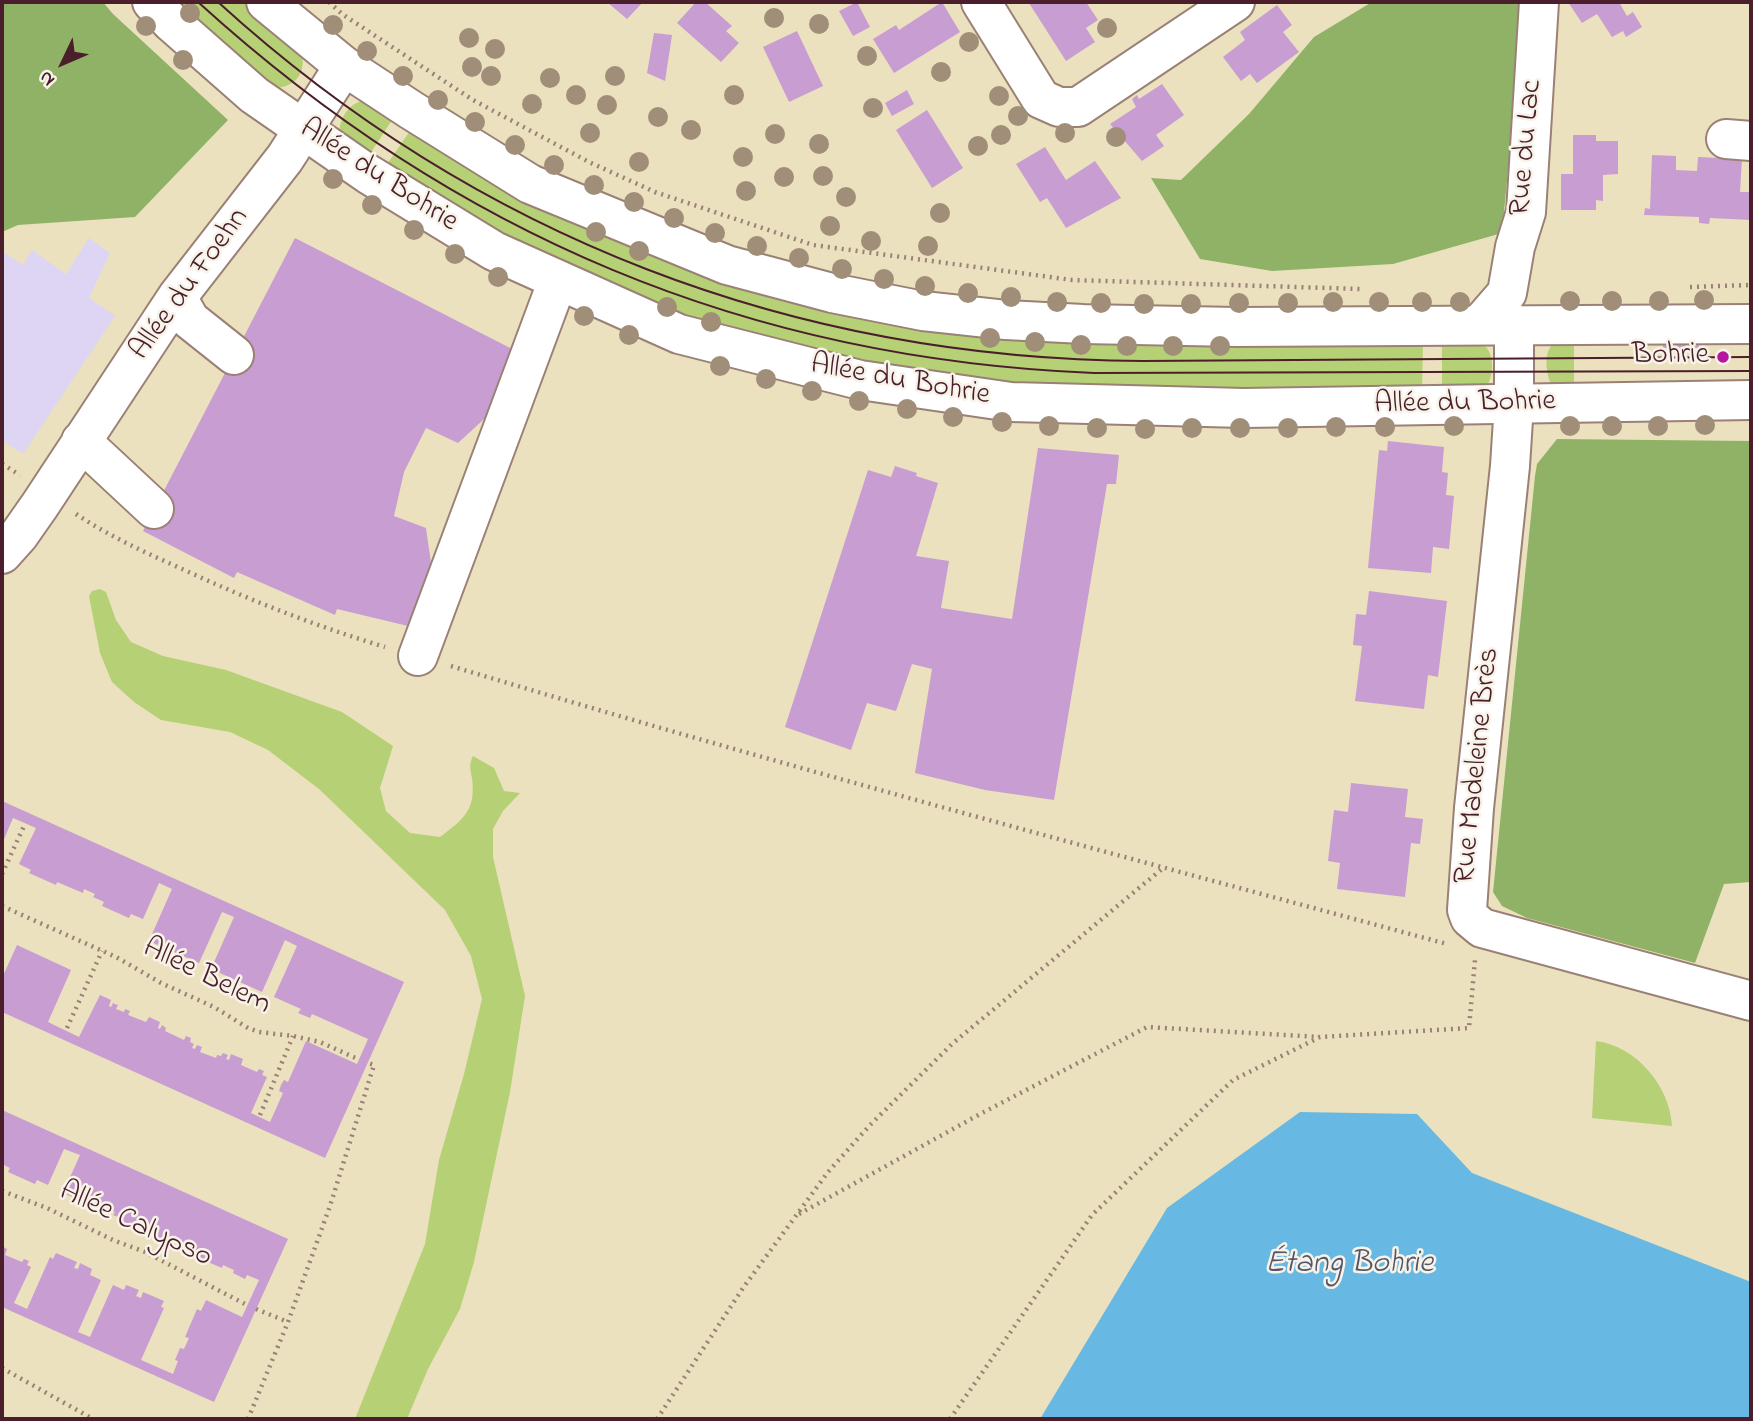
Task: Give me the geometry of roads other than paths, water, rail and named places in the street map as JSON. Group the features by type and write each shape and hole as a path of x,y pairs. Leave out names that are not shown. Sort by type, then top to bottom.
{"main road":[{"name":"Allée du Bohrie","path":"152,2 235,78 304,129 368,174 494,251 679,334 860,380 1012,402 1244,408 1751,400"},
{"path":"266,2 344,66 530,184 727,265 832,293 923,311 1006,320 1083,324 1237,327 1751,324"},
{"path":"981,2 1041,99 1059,107 1078,107 1235,2"},
{"name":"Rue du Lac","path":"1497,324 1526,212 1539,2"},
{"name":"Allée du Foehn","path":"2,554 19,535 35,492 80,440 177,297 285,158 344,66"},
{"path":"418,656 558,280"},
{"path":"177,297 190,320 234,355"},
{"name":"Rue Madeleine Brès","path":"1497,324 1514,404 1466,910 1470,918 1482,928 1751,1001"},
{"path":"80,440 154,509"}],"water":[{"name":"Étang Bohrie","path":"1300,1112 1417,1114 1472,1173 1751,1282 1751,1419 1040,1419 1167,1208"}],"tram line":[{"path":"198,2 296,84 397,156 503,218 612,270 726,311 844,342 966,363 1094,373 1751,371"},
{"path":"218,2 318,85 423,157 532,219 647,269 765,309 888,337 1014,355 1143,361 1751,357"}],"place":[{"name":"Bohrie","path":"1723,357"}]}
